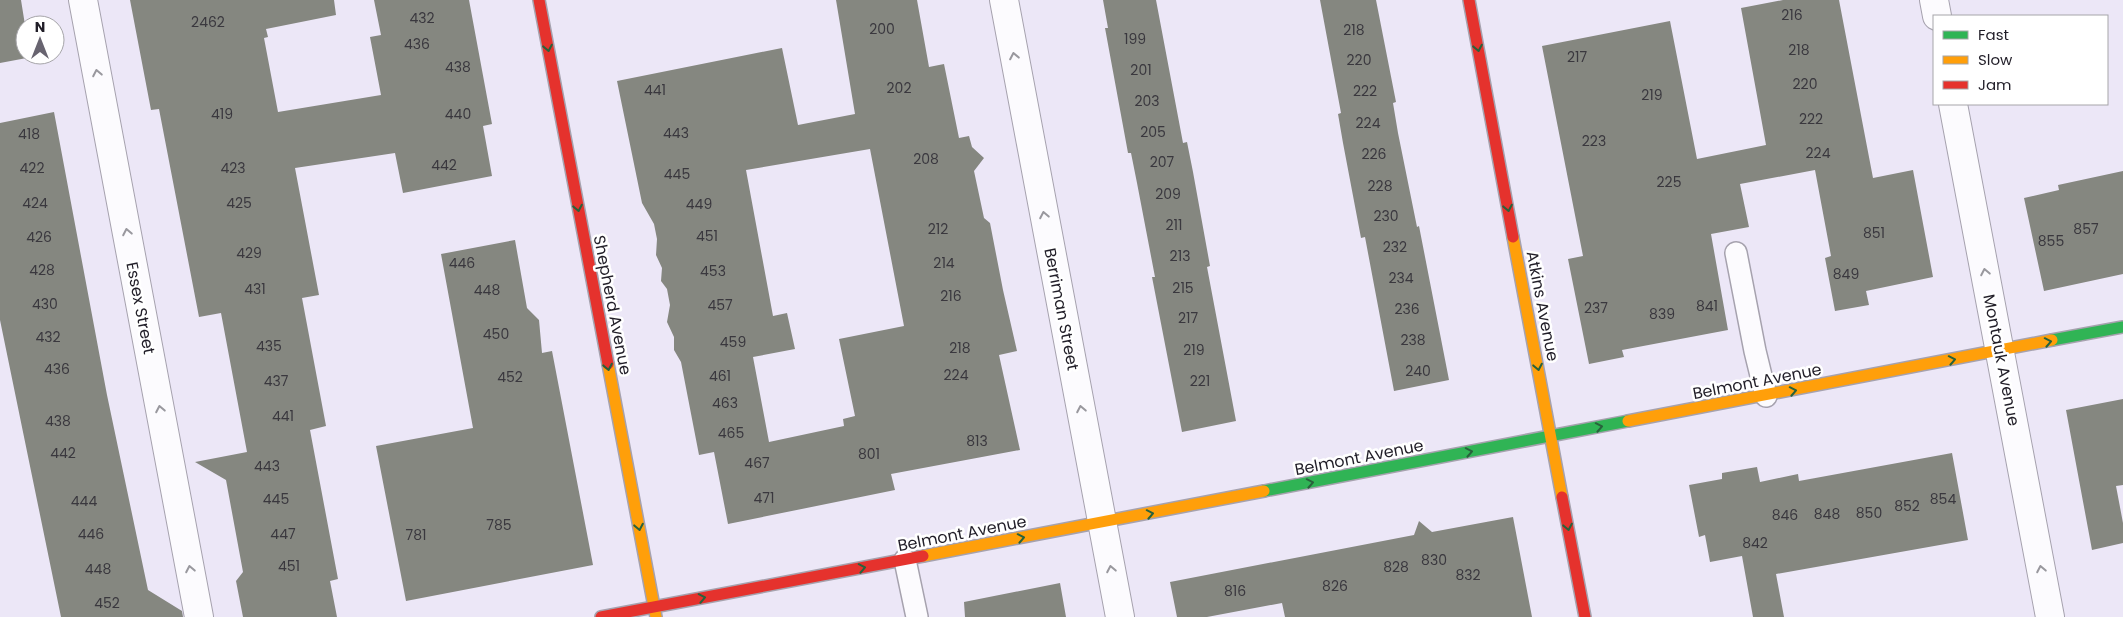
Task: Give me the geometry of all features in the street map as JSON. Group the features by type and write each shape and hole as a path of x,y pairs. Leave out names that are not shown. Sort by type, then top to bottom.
{"street":[{"name":"Essex Street","path":"83,0 199,617"},
{"name":"Shepherd Avenue","path":"539,0 655,612"},
{"name":"Berriman Street","path":"1004,0 1120,617"},
{"name":"Atkins Avenue","path":"1469,0 1586,617"},
{"path":"1934,0 1937,15"},
{"name":"Montauk Avenue","path":"1953,105 2050,617"},
{"name":"Belmont Avenue","path":"601,617 655,612 905,560 2123,327"}],"lane":[{"path":"1736,253 1755,351 1766,396"},
{"path":"905,560 917,617"}],"building":[{"path":"0,0 21,0 23,15 15,15 15,60 0,63"},
{"path":"130,0 334,0 336,15 266,29 268,37 264,38 278,112 381,95 370,37 381,35 374,0 469,0 492,124 483,126 492,176 403,193 395,153 295,168 319,295 302,298 326,426 310,430 338,579 330,581 337,617 243,617 236,581 243,572 226,480 195,462 247,452 221,313 199,317 159,109 151,110"},
{"path":"836,0 917,0 929,67 944,64 959,138 969,136 972,147 984,158 974,171 984,218 990,223 1017,351 999,355 1020,450 891,474 895,490 728,524 714,452 699,455 681,362 674,350 674,337 667,322 670,305 667,289 661,281 662,268 656,255 657,239 654,224 642,203 617,81 782,48 798,125 855,114","holes":["870,149 904,326 839,339 855,416 843,419 844,426 769,442 753,357 795,349 787,313 773,316 746,170"]},
{"path":"1103,0 1156,0 1183,143 1187,142 1193,172 1210,266 1207,267 1236,421 1182,432 1152,277 1155,277 1131,153 1128,153 1105,28 1108,28"},
{"path":"1320,0 1376,0 1396,102 1393,103 1398,133 1417,227 1419,226 1449,380 1394,391 1365,237 1361,238 1343,143 1338,114 1341,113"},
{"path":"1783,0 1839,0 1873,178 1913,170 1933,277 1866,291 1869,305 1835,311 1825,258 1831,256 1815,170 1740,184 1749,227 1711,234 1728,330 1622,350 1624,357 1589,364 1568,259 1583,256 1542,46 1670,21 1697,159 1766,145 1741,8"},
{"path":"54,112 107,395 148,590 182,611 183,617 61,617 0,320 0,123"},
{"path":"2123,171 2123,274 2044,291 2024,198 2059,190 2058,185"},
{"path":"515,240 527,308 539,320 542,353 552,351 593,565 406,601 376,446 473,428 441,254"},
{"path":"2123,399 2123,485 2116,486 2123,523 2123,543 2092,550 2066,410"},
{"path":"1952,453 1968,540 1776,574 1784,617 1753,617 1742,556 1710,562 1705,535 1699,537 1689,485 1722,479 1722,473 1757,467 1760,482 1798,474 1799,481"},
{"path":"1513,517 1532,617 1285,617 1282,603 1207,617 1177,617 1170,582 1414,535 1419,521 1432,532"},
{"path":"1060,583 1066,617 965,617 964,602"}],"traffic: fast":[{"path":"2052,340 2123,327"},
{"path":"1264,491 1628,421"}],"traffic: slow":[{"path":"1513,237 1562,497"},
{"path":"1628,421 2052,340"},
{"path":"608,364 656,617"},
{"path":"923,556 1264,491"}],"traffic: jam":[{"path":"539,0 608,364"},
{"path":"1469,0 1513,237"},
{"path":"1562,497 1585,617"},
{"path":"601,617 923,556"}]}
